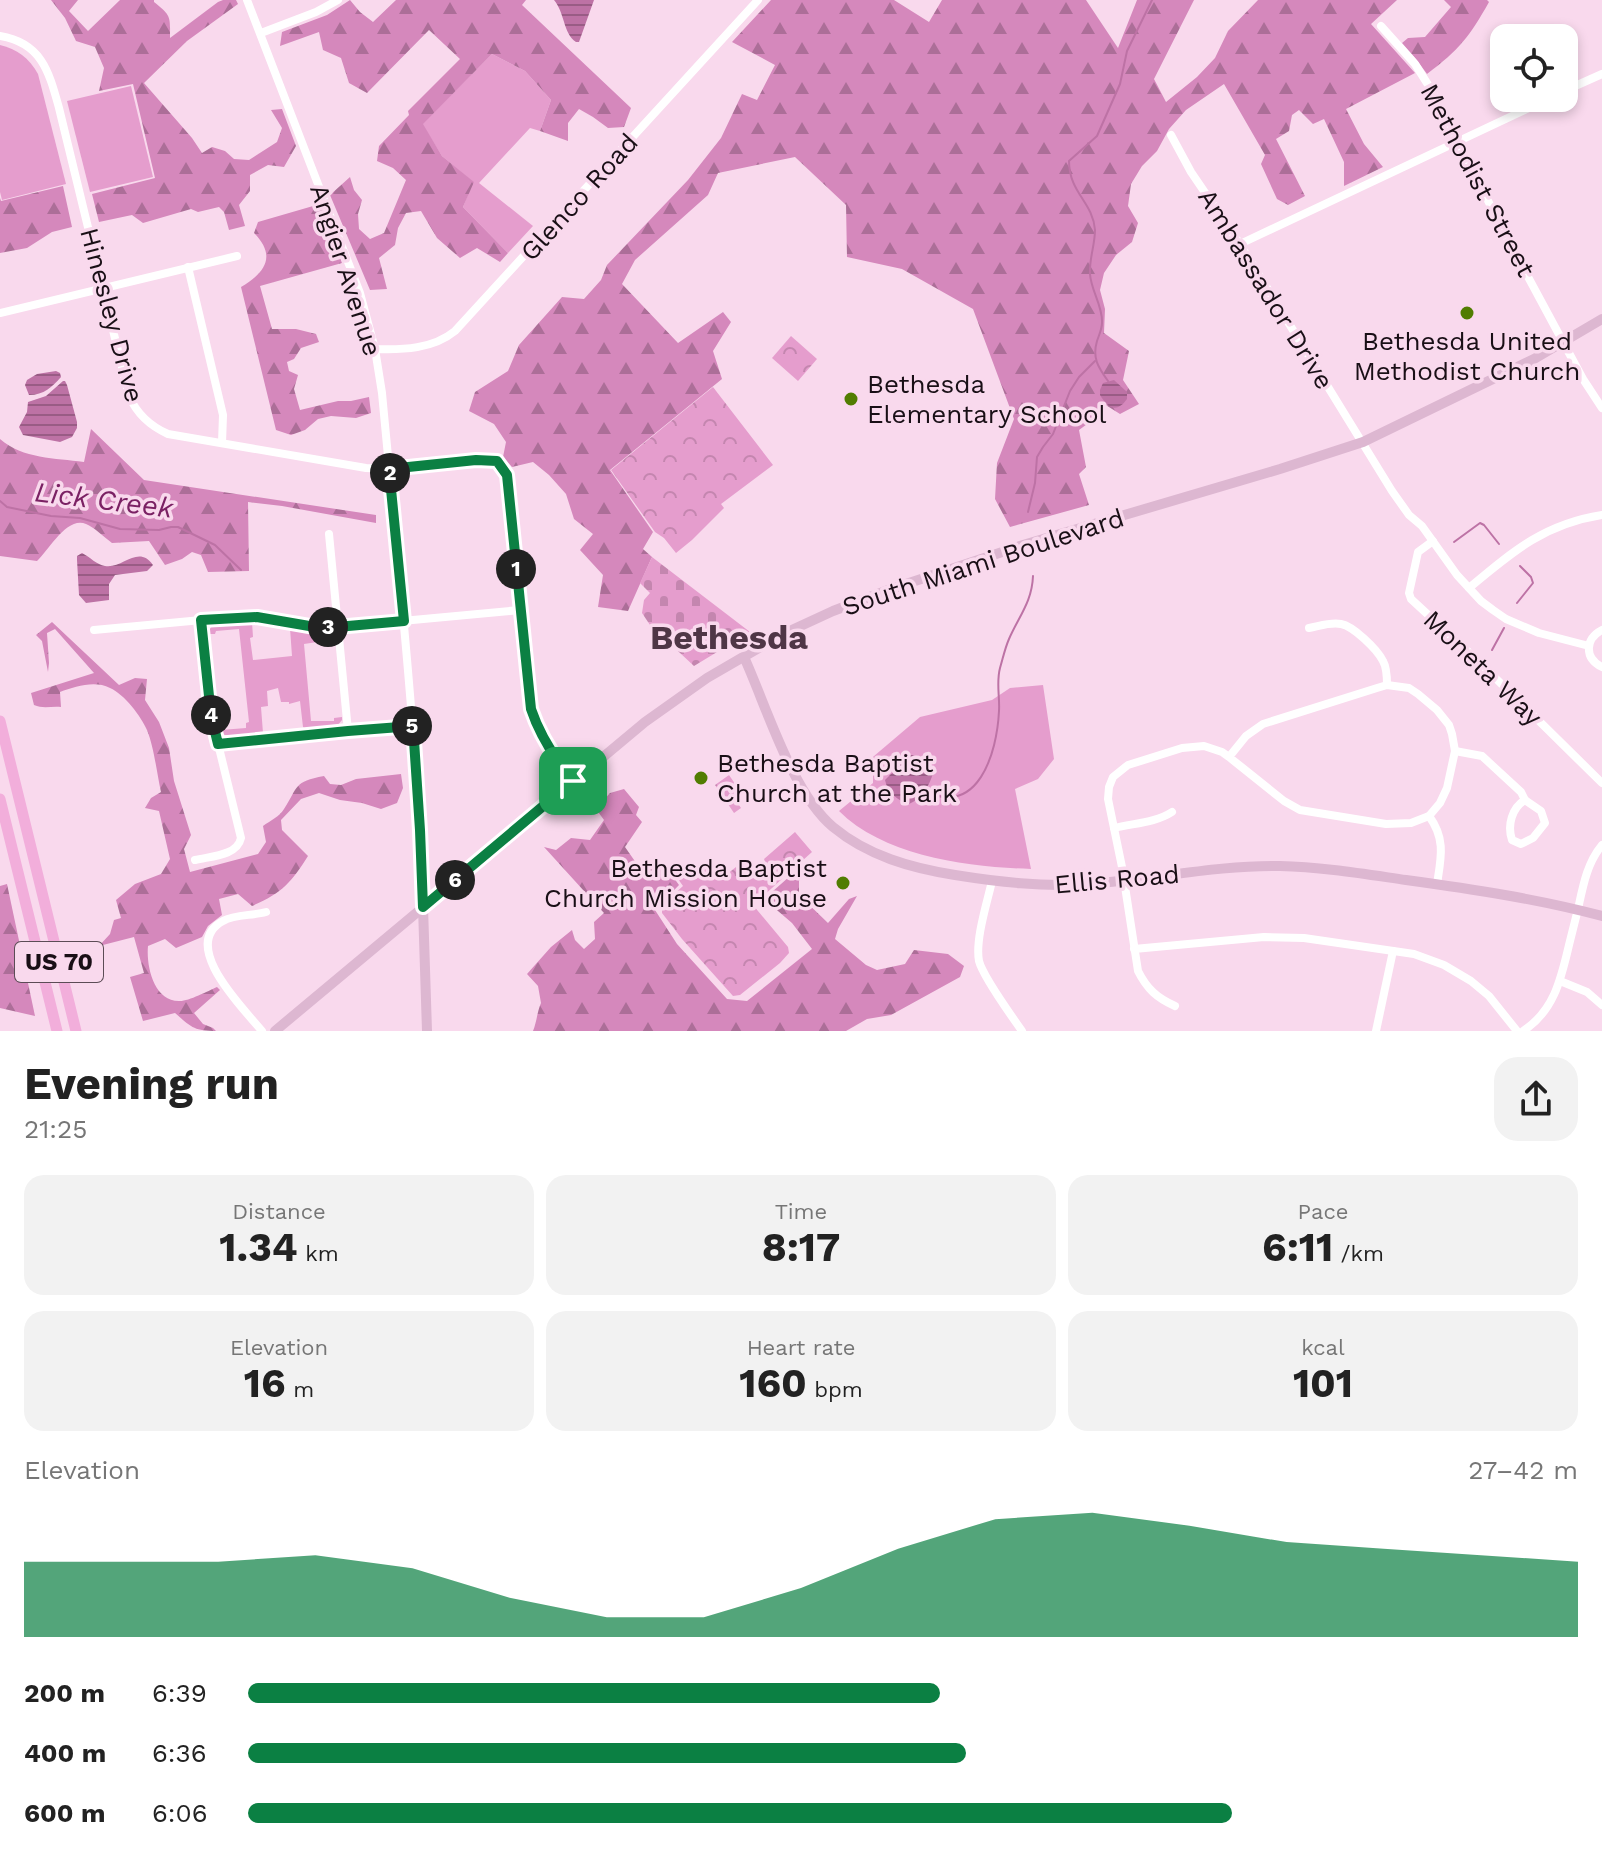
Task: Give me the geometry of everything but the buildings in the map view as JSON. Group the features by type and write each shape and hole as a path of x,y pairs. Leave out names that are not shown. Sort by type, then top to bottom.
{"highway":[{"name":"US 70","path":"0,721 76,1031"},
{"name":"US 70","path":"0,799 57,1031"},
{"path":"16,864 34,860"}],"main road":[{"name":"South Miami Boulevard","path":"275,1031 664,707 707,678 791,630 862,599 1023,545 1363,442 1565,342 1602,319"},
{"name":"Ellis Road","path":"744,657 794,772 811,802 833,827 864,849 889,859 923,869 992,881 1047,886 1242,867 1278,866 1342,871 1552,903 1602,916"},
{"name":"Angier Avenue","path":"423,907 427,1031"}],"street":[{"name":"Angier Avenue","path":"247,0 354,276 375,349 404,621 423,907"},
{"path":"261,33 338,0"},
{"name":"Glenco Road","path":"375,349 423,346 455,331 758,0"},
{"name":"Methodist Street","path":"1381,26 1424,79 1583,379 1602,408"},
{"name":"Hinesley Drive","path":"0,36 27,45 47,68 129,396 138,412 156,429 168,434 366,468 389,469 476,460 491,460 501,465 507,475 520,610"},
{"path":"1578,85 1602,74"},
{"path":"1240,244 1520,112"},
{"name":"Ambassador Drive","path":"1171,135 1191,172 1240,244 1409,515 1422,526 1469,588 1493,610 1515,624 1589,646"},
{"path":"0,313 237,256"},
{"path":"188,267 223,415 222,443"},
{"path":"1469,588 1500,560 1532,540 1573,521 1602,515"},
{"path":"329,534 348,731"},
{"name":"Moneta Way","path":"1433,541 1418,552 1409,593 1411,599 1602,783"},
{"path":"94,630 257,617 315,627 337,627 520,610 531,709 552,754 573,781"},
{"path":"195,860 233,851 240,842 211,715 201,620"},
{"path":"1309,628 1333,623 1353,629 1384,661 1387,685"},
{"path":"1602,630 1594,635 1589,646 1591,659 1602,667"},
{"path":"1175,1006 1160,1000 1145,986 1138,971 1108,799 1113,777 1122,768 1193,746 1210,748 1229,757 1300,810 1395,825 1429,816 1440,803 1447,788 1455,751 1449,725 1437,710 1409,688 1387,685 1263,724 1246,736 1229,757"},
{"path":"218,744 413,726"},
{"path":"1455,751 1482,756 1521,792 1525,800 1541,811 1545,823 1533,838 1521,844 1512,840 1510,829 1514,811 1525,800"},
{"path":"1114,828 1163,818 1172,812"},
{"path":"1429,816 1440,835 1442,847 1437,884"},
{"path":"1134,949 1264,937 1304,938 1414,954 1444,965 1471,981 1520,1031 1535,1023 1555,994 1588,867 1602,845"},
{"path":"992,881 979,942 979,962 1022,1031"},
{"path":"262,1031 218,977 208,952 208,942 213,928 219,923 266,912"},
{"path":"1376,1031 1393,951"},
{"path":"1560,981 1587,992 1602,1005"}],"green space":[{"path":"51,0 78,0 69,11 88,31 120,0 154,0 169,17 170,38 218,2 236,0 238,4 187,41 144,83 202,153 212,147 225,151 234,159 249,160 277,142 282,128 271,110 282,109 296,146 284,167 268,165 250,175 250,191 239,205 245,226 229,230 224,212 219,207 198,212 191,209 143,223 132,215 99,222 92,194 155,178 133,84 99,91 104,68 95,47 76,41 65,18"},
{"path":"350,0 373,22 396,0 526,0 522,5 631,108 624,127 608,128 579,109 568,123 568,141 540,131 551,100 525,71 492,54 423,124 442,156 474,182 463,207 508,253 500,262 477,248 460,258 437,238 421,211 406,213 398,228 395,245 379,258 387,289 370,290 330,195 350,177 354,190 362,200 358,214 359,229 370,239 384,233 406,180 393,168 377,161 379,146 409,115 408,111 460,59 429,30 367,93 349,83 341,58 323,50 319,32 280,46 282,32 327,15"},
{"path":"771,0 894,0 929,22 942,0 1086,0 1118,48 1137,0 1194,0 1154,79 1166,102 1215,58 1228,31 1258,0 1397,0 1371,24 1415,73 1346,109 1364,144 1383,167 1344,186 1344,162 1324,119 1313,124 1299,110 1292,115 1289,131 1276,139 1305,196 1288,205 1277,199 1261,164 1265,155 1224,84 1186,110 1169,129 1157,151 1142,166 1131,184 1128,206 1138,223 1132,242 1116,255 1104,273 1100,290 1105,309 1104,333 1129,351 1123,380 1139,404 1120,414 1101,402 1094,419 1079,430 1086,467 1079,474 1089,505 1010,527 995,499 997,463 1014,419 973,309 902,269 847,257 846,205 795,157 718,173 708,195 635,260 622,284 678,343 723,312 731,322 713,351 722,379 610,470 653,532 643,549 652,557 628,611 598,607 603,575 580,550 593,534 574,519 566,494 549,475 533,462 512,467 503,457 506,442 494,424 469,411 475,392 508,371 519,345 562,297 584,299 601,280 607,265 688,180 721,138 742,94 757,100 775,65 732,42"},
{"path":"1444,0 1489,2 1463,42 1427,74 1402,43 1408,38 1425,37 1451,7"},
{"path":"0,45 22,55 38,74 66,184 2,200 0,192"},
{"path":"492,54 525,71 551,100 540,131 530,128 479,183 533,226 508,253 463,207 473,182 442,156 422,124"},
{"path":"131,86 153,177 90,192 67,101"},
{"path":"63,186 72,227 52,232 27,248 0,253 0,198 1,201"},
{"path":"320,204 342,263 260,286 272,329 296,329 316,334 319,342 301,348 294,359 287,362 289,371 298,375 294,389 300,410 369,397 371,413 356,418 331,416 318,419 305,430 291,435 276,430 241,287 262,270 265,263 265,249 254,233 258,222"},
{"path":"791,336 817,359 798,381 772,358"},
{"path":"713,387 773,465 721,504 724,508 676,553 655,532 611,470"},
{"path":"91,429 144,480 376,515 376,523 248,502 249,571 208,572 201,555 192,552 165,565 149,541 112,543 92,527 79,523 65,529 37,561 0,556 0,439 29,454 84,462"},
{"path":"652,557 750,632 694,666 650,625 642,613 644,600 650,593 640,583"},
{"path":"52,622 119,685 135,678 147,679 145,700 159,722 169,748 174,781 191,835 184,849 190,872 258,854 266,842 263,826 280,814 298,786 307,780 324,776 330,784 341,785 356,779 401,774 403,788 397,803 381,809 319,793 301,799 281,820 282,830 308,856 285,886 252,906 238,894 219,899 222,915 208,926 202,937 176,948 165,939 148,946 150,972 164,996 180,1001 217,987 220,990 194,1013 203,1024 216,1031 193,1027 175,1013 143,1021 130,977 144,973 134,937 99,946 110,934 114,920 121,918 116,900 135,884 161,874 170,859 159,811 145,808 151,798 161,792 147,730 121,695 104,686 85,685 60,692 61,707 34,705 31,693 94,673 55,629 47,633 48,672 42,641 36,635"},
{"path":"252,622 253,637 250,638 253,660 292,656 290,628 330,635 333,644 324,641 304,644 311,721 334,721 334,718 342,717 337,726 305,729 300,701 289,704 281,702 278,688 267,691 268,706 261,707 263,733 222,734 221,730 246,728 249,722 239,629 216,631 215,634 209,634 210,630 215,624"},
{"path":"1043,685 1054,759 1038,779 1015,789 1031,869 956,862 904,849 858,827 839,811 873,783 873,769 867,762 920,717 992,700 1010,688"},
{"path":"729,775 740,791 733,796 741,808 734,813 715,785"},
{"path":"624,789 639,807 636,815 642,822 625,847 639,867 663,863 679,885 655,910 677,944 727,999 747,1001 812,949 792,923 764,899 798,869 805,870 799,881 799,895 828,923 849,899 857,896 835,939 866,965 877,970 905,964 914,950 948,954 964,966 960,977 891,1015 867,1019 846,1031 533,1031 541,1003 538,986 527,974 551,947 572,930 575,940 584,949 595,939 594,922 604,913 544,847 556,850 571,838 590,840 604,820 596,809 610,793"},
{"path":"795,832 812,852 753,905 788,947 789,953 740,995 733,996 682,939 662,913 662,905 683,886 678,879 700,863 709,864 726,875 736,867 744,877 766,864 764,859"},
{"path":"7,884 35,1016 0,1008 0,886"}],"shaded area":[{"path":"554,0 594,0 579,42 569,33"},
{"path":"56,371 61,377 51,387 39,394 29,395 25,385 27,380 37,374"},
{"path":"1114,380 1127,392 1127,399 1116,408 1106,404 1100,395 1103,383"},
{"path":"63,381 67,385 77,422 72,437 60,442 23,435 19,427 27,412 28,402 46,396"},
{"path":"82,553 105,566 136,557 147,559 153,565 147,571 115,575 109,584 109,600 86,603 79,595 77,556"},
{"path":"910,755 924,761 933,773 924,791 909,804 894,795 885,780"}],"waterway":[{"path":"1108,381 1096,357 1102,323 1090,274 1095,230 1090,212 1073,181 1069,161 1097,136 1120,84 1127,51 1152,0"},
{"path":"1028,512 1037,457 1053,434 1070,391 1095,361"},
{"name":"Lick Creek","path":"0,501 7,507 80,518 120,529 178,527 215,545 241,570"},
{"path":"1454,542 1480,523 1499,544"},
{"path":"1517,603 1533,583 1520,566"},
{"path":"923,790 942,797 958,796 971,789 989,762 997,728 1000,668 1009,639 1028,601 1033,576"},
{"path":"1492,650 1504,628"}],"place":[{"name":"Bethesda United Methodist Church","path":"1467,313"},
{"name":"Bethesda Elementary School","path":"851,399"},
{"name":"Bethesda Baptist Church at the Park","path":"701,778"},
{"name":"Bethesda Baptist Church Mission House","path":"843,883"}],"district":[{"name":"Bethesda","path":"729,637"}],"route":[{"path":"476,460 497,461 507,475 531,709 552,754 573,781 423,907 413,726 218,744 211,715 201,620 257,617 315,627 404,621 389,469 476,460"}]}
